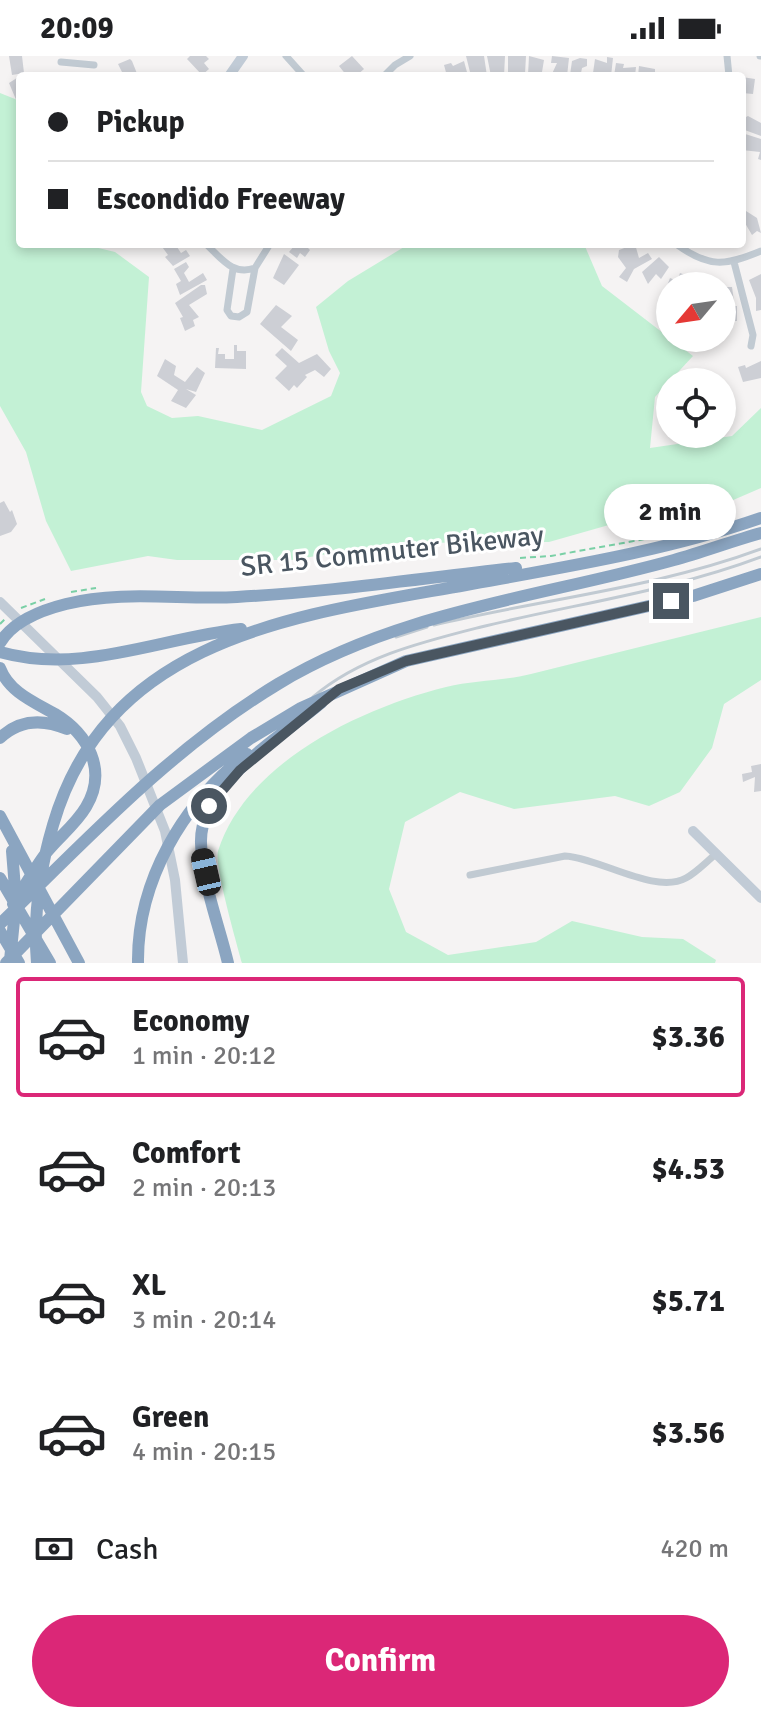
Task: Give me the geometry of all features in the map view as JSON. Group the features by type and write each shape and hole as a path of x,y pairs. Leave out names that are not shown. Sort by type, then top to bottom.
{"highway":[{"path":"0,652 55,660 115,654 231,630 268,626 383,599 637,553 717,533 761,518"},
{"path":"0,924 170,761 231,714 281,682 381,636 427,619 673,560 761,533"},
{"path":"0,643 6,634 38,612 102,598 248,596 559,566"},
{"path":"8,963 135,831 182,787 251,738 301,708 406,661 693,596 761,574"},
{"path":"37,963 40,888 49,839 61,801 94,740 135,694 187,657 268,626"},
{"path":"0,668 11,687 68,723 80,735 94,760 95,785 85,808 45,854 0,924"},
{"path":"228,963 202,856 203,820 217,793 339,689"},
{"path":"0,738 16,727 36,722 54,724 80,735"},
{"path":"138,963 143,917 151,890 165,850 190,811 235,763 291,728"},
{"path":"0,803 15,877 15,920 8,963"},
{"path":"0,816 79,963"},
{"path":"0,832 21,860"},
{"path":"0,878 50,963"},
{"path":"0,931 18,963 53,917"}],"street":[{"path":"94,65 100,56"},
{"path":"286,56 300,72"},
{"path":"388,72 410,56"},
{"path":"61,62 94,65"},
{"path":"94,65 97,72"},
{"path":"210,248 233,269 244,272 255,268"},
{"path":"233,269 227,310 231,316 239,317 247,312 255,268 268,248"},
{"path":"682,248 722,264 761,251"},
{"path":"734,262 753,335 751,346"},
{"path":"0,602 78,676 114,718 146,782 168,843 183,963"},
{"path":"693,831 760,897"},
{"path":"470,875 565,856 580,857 661,884 685,879 716,854"}],"lane":[{"path":"381,636 397,637 505,608 654,581 761,549"},
{"path":"301,708 334,680 362,665 422,643 696,579 761,557"}],"path":[{"name":"SR 15 Commuter Bikeway","path":"512,559 551,556 659,536"},
{"path":"61,594 99,588"},
{"path":"24,606 50,597"}],"green space":[{"path":"0,93 16,99 16,248 98,248 115,252 149,277 141,392 147,406 172,418 198,416 262,430 331,396 340,373 329,351 316,307 348,281 402,248 586,248 602,286 656,328 656,352 688,352 693,356 682,368 656,368 650,448 736,448 736,432 761,408 761,488 687,520 644,515 549,542 394,543 292,560 177,560 148,556 71,571 46,521 26,452 0,406"},
{"path":"761,617 761,680 724,704 712,748 680,792 649,806 615,796 514,809 460,792 405,822 389,889 406,932 448,955 536,942 572,921 642,937 683,939 716,960 715,963 242,963 223,888 218,851 232,819 254,791 280,766 311,744 344,725 413,696 467,683 531,674"}],"building":[{"path":"9,56 22,56 24,72 12,75"},
{"path":"190,56 206,56 209,59 204,63 209,69 199,72 187,59"},
{"path":"352,56 364,69 361,72 344,72 339,66"},
{"path":"466,56 484,56 486,72 470,72"},
{"path":"487,56 505,56 504,72 490,72"},
{"path":"508,56 526,56 525,72 508,72"},
{"path":"529,56 544,60 542,72 528,72"},
{"path":"552,56 569,58 567,72 553,72 557,63 551,63"},
{"path":"607,57 613,58 611,72 593,72 595,59 607,63"},
{"path":"130,59 136,72 122,72 118,64"},
{"path":"587,59 587,66 581,72 570,72 572,61"},
{"path":"464,61 467,72 446,72 444,65 451,63 453,66"},
{"path":"616,63 624,64 623,68 636,67 635,72 615,72"},
{"path":"639,66 655,69 655,72 638,72"},
{"path":"746,78 755,79 753,94 746,93"},
{"path":"16,79 16,100 9,83"},
{"path":"746,117 761,123 761,136 746,130"},
{"path":"746,134 761,139 761,160 758,159 760,152 746,150"},
{"path":"746,211 757,218 761,233 757,231 752,235 746,225"},
{"path":"163,248 178,248 181,253 186,250 190,256 173,266 165,257 168,255"},
{"path":"292,248 310,250 305,257 300,253 297,258 289,252"},
{"path":"636,248 639,258 648,253 652,259 634,269 627,282 619,277 626,268 618,257 619,250"},
{"path":"284,254 299,265 284,285 273,278"},
{"path":"659,257 669,267 666,272 656,272 648,284 642,272"},
{"path":"186,262 189,267 184,273 189,282 203,273 207,280 180,295 176,284 181,281 174,269"},
{"path":"761,274 761,310 756,311 756,298 749,280"},
{"path":"205,285 207,294 189,305 199,317 193,320 195,326 185,331 180,318 183,317 175,303"},
{"path":"276,305 292,316 281,327 298,340 291,351 260,324"},
{"path":"234,345 237,345 237,351 246,351 246,369 215,368 216,348 219,348 218,354 225,354 225,359 234,359"},
{"path":"282,348 299,363 317,354 331,369 324,377 315,370 305,375 307,377 297,388 294,385 289,391 275,378 287,366 275,355"},
{"path":"165,359 176,366 174,375 185,382 197,367 205,373 196,392 186,389 196,395 186,408 171,401 178,390 157,376"},
{"path":"761,361 761,378 743,382 738,367 745,365 746,368"},
{"path":"4,501 10,512 12,510 17,524 11,532 0,536 0,503"},
{"path":"761,764 761,791 754,792 755,777 743,782 742,774 752,772 751,766"}],"route":[{"path":"209,806 217,793 240,770 339,689 406,661 671,601"}]}
